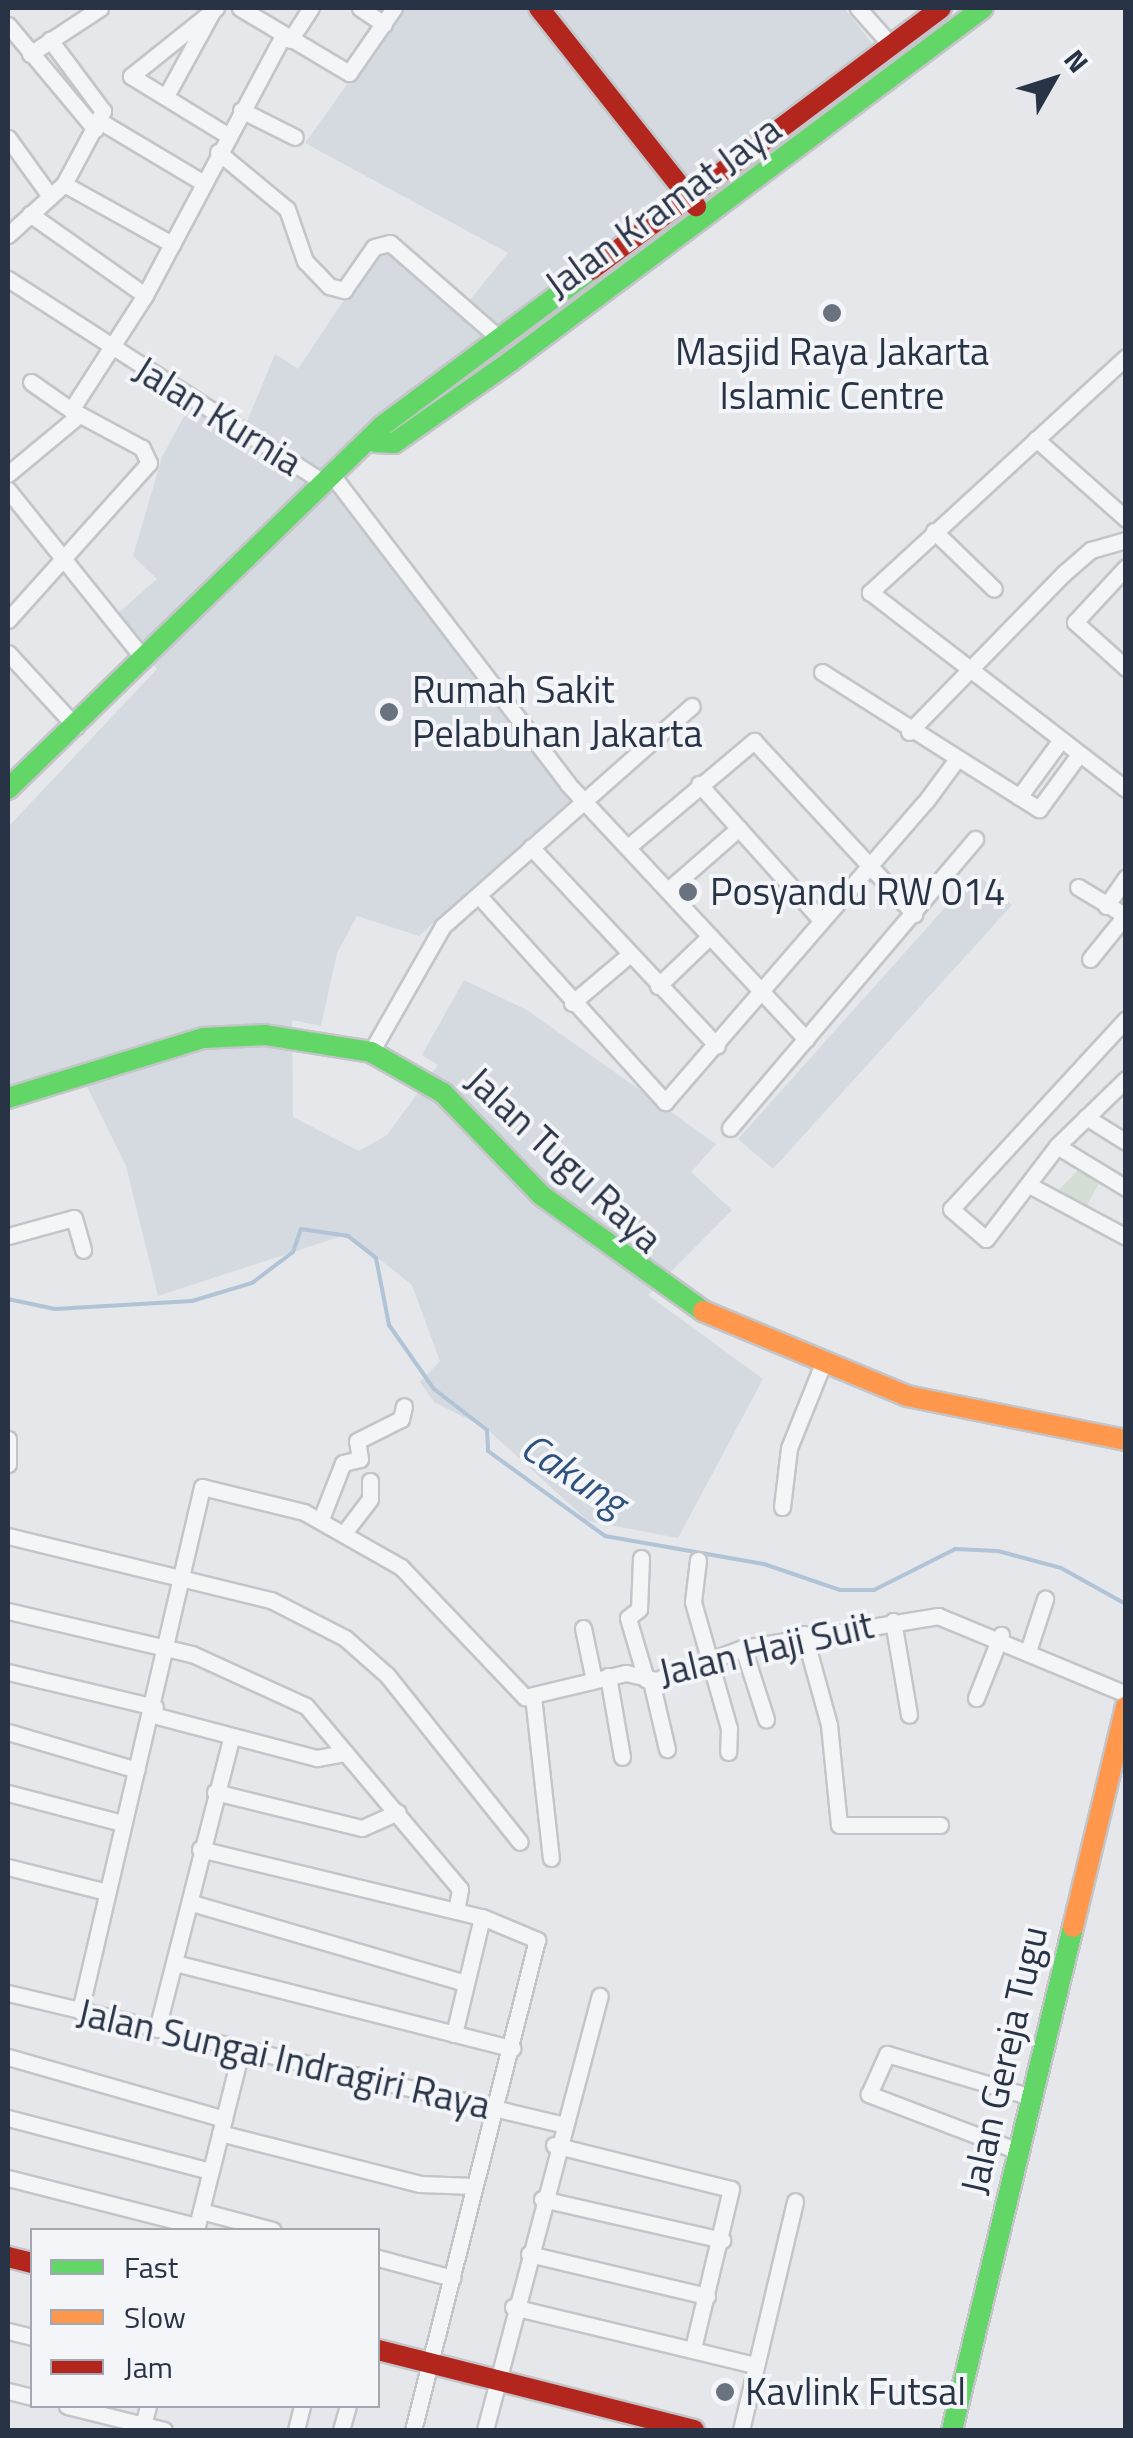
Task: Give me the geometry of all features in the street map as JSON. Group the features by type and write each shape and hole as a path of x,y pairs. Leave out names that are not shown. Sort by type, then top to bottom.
{"street":[{"path":"240,8 352,72 394,8"},
{"path":"8,474 75,412 145,296 241,110 310,8"},
{"path":"360,8 384,24"},
{"path":"540,8 706,220"},
{"path":"858,8 890,45"},
{"name":"Jalan Kramat Jaya","path":"8,789 328,479 375,442 382,426 940,8"},
{"name":"Jalan Kramat Jaya","path":"375,442 394,443 706,220 983,8"},
{"path":"166,96 215,9"},
{"path":"215,9 131,76 227,135"},
{"path":"30,54 92,10"},
{"path":"8,25 96,124 202,182"},
{"path":"8,235 64,184 103,111 50,40"},
{"path":"241,110 295,137"},
{"path":"8,138 50,196"},
{"path":"218,152 287,209 306,261 329,286 344,290 374,247 390,243 501,340"},
{"path":"64,184 172,244"},
{"path":"30,214 145,296"},
{"name":"Jalan Kurnia","path":"8,280 112,350 328,479"},
{"path":"1126,357 870,594 1058,744 1126,789"},
{"path":"8,620 144,474 147,455 31,382"},
{"path":"1036,439 1126,519"},
{"path":"328,479 582,800 806,1038"},
{"path":"8,490 61,566 144,659"},
{"path":"934,532 994,589"},
{"path":"909,732 964,666 1091,550 1126,540"},
{"path":"1126,568 1075,622 1126,668"},
{"path":"8,653 76,727"},
{"path":"822,672 954,762 1042,808 1077,758"},
{"path":"371,1052 443,926 692,706"},
{"path":"628,847 699,784 758,742 914,914"},
{"path":"1018,797 1058,744"},
{"path":"479,896 664,1102 717,1046 817,924 925,802 954,762"},
{"path":"699,784 817,924"},
{"path":"668,890 735,831"},
{"path":"730,1128 976,839"},
{"path":"531,846 717,1046"},
{"path":"1106,906 1126,876"},
{"path":"1078,887 1125,916 1090,959"},
{"path":"658,986 710,936"},
{"path":"572,1004 630,954"},
{"path":"1121,1088 1058,1146 986,1239 951,1208 1126,1019"},
{"name":"Jalan Tugu Raya","path":"8,1098 203,1038 265,1035 371,1052 442,1093 541,1195 643,1282 822,1366 966,1414 1126,1440"},
{"path":"1086,1117 1126,1142"},
{"path":"1058,1146 1126,1188"},
{"path":"1029,1185 1126,1237"},
{"path":"8,1236 74,1218 83,1250"},
{"path":"782,1506 788,1448 822,1366"},
{"path":"321,1520 343,1463 360,1459 357,1441 401,1419 404,1406"},
{"path":"8,1439 8,1464"},
{"path":"344,1533 368,1504 370,1481"},
{"path":"80,2011 122,1823 154,1711 202,1487 321,1520 401,1566 511,1689 532,1696 551,1858"},
{"path":"8,1536 281,1604 358,1647 520,1842"},
{"path":"641,1558 639,1609 628,1618 667,1749"},
{"path":"698,1560 693,1602 728,1752"},
{"path":"1029,1648 1044,1599"},
{"path":"8,1611 168,1650 300,1702 460,1889 456,1911"},
{"name":"Jalan Haji Suit","path":"532,1696 601,1678 648,1680 744,1648 804,1634 952,1616 1126,1694"},
{"path":"893,1621 908,1715"},
{"path":"583,1628 622,1758"},
{"path":"804,1634 827,1716 840,1826 940,1825"},
{"path":"976,1698 1000,1636"},
{"path":"744,1648 766,1719"},
{"path":"8,1672 154,1711 231,1738 326,1759 346,1753"},
{"name":"Jalan Gereja Tugu","path":"952,2430 1126,1706"},
{"path":"8,1732 137,1770"},
{"path":"157,2029 192,1903 214,1792 231,1738"},
{"path":"214,1792 362,1828 398,1812"},
{"path":"8,1793 122,1823"},
{"path":"200,1849 482,1917 537,1940 498,2109 474,2186 413,2430"},
{"path":"8,1867 107,1892"},
{"path":"192,1903 465,1983"},
{"path":"454,2034 482,1917"},
{"path":"176,1963 512,2048"},
{"name":"Jalan Sungai Indragiri Raya","path":"8,1993 561,2124"},
{"path":"485,2430 554,2145 600,1996"},
{"path":"198,2222 240,2051"},
{"path":"8,2057 420,2184 474,2186"},
{"path":"1018,2150 874,2102 879,2058 1031,2097"},
{"path":"8,2118 210,2171"},
{"path":"554,2145 731,2188 722,2240 693,2348"},
{"path":"8,2178 198,2222 255,2228"},
{"path":"542,2200 722,2240"},
{"path":"741,2430 795,2201"},
{"path":"529,2254 707,2296"},
{"path":"380,2259 452,2278"},
{"path":"513,2307 755,2366"},
{"path":"380,2351 496,2380 640,2424 694,2430"},
{"path":"74,2408 164,2430"}],"shaded area":[{"path":"402,8 844,8 880,53 327,467 574,802 419,936 357,916 337,953 321,1026 292,1020 293,1117 359,1151 387,1135 438,1065 422,1055 464,980 527,1010 716,1144 691,1172 732,1210 648,1295 763,1379 678,1538 588,1521 486,1428 434,1402 420,1382 440,1361 412,1285 348,1234 158,1296 126,1166 77,1066 8,1089 8,827 157,669 109,621 157,579 133,556 162,457 194,398 244,429 275,354 298,369 385,238 466,305 508,253 305,143"},
{"path":"976,873 1012,905 773,1169 738,1139"},
{"path":"1080,1168 1101,1180 1085,1209 1056,1193"}],"waterway":[{"name":"Cakung","path":"8,1299 55,1309 192,1301 252,1283 293,1252 301,1229 348,1236 376,1258 389,1325 434,1389 487,1430 488,1451 605,1536 764,1564 840,1590 874,1590 955,1549 998,1551 1061,1568 1126,1604"}],"traffic: fast":[{"path":"375,442 394,443 511,361 983,8"},
{"path":"8,789 382,426 591,270"},
{"path":"8,1098 203,1038 265,1035 371,1052 443,1093 541,1195 703,1311"},
{"path":"952,2430 1073,1927"}],"traffic: slow":[{"path":"703,1311 907,1396 1126,1440"},
{"path":"1073,1927 1126,1706"}],"traffic: jam":[{"path":"539,8 696,206"},
{"path":"591,270 941,8"},
{"path":"8,2257 30,2262"},
{"path":"380,2351 694,2430"}],"place":[{"name":"Masjid Raya Jakarta Islamic Centre","path":"832,313"},
{"name":"Rumah Sakit Pelabuhan Jakarta","path":"389,712"},
{"name":"Posyandu RW 014","path":"688,892"},
{"name":"Kavlink Futsal","path":"725,2392"}]}
